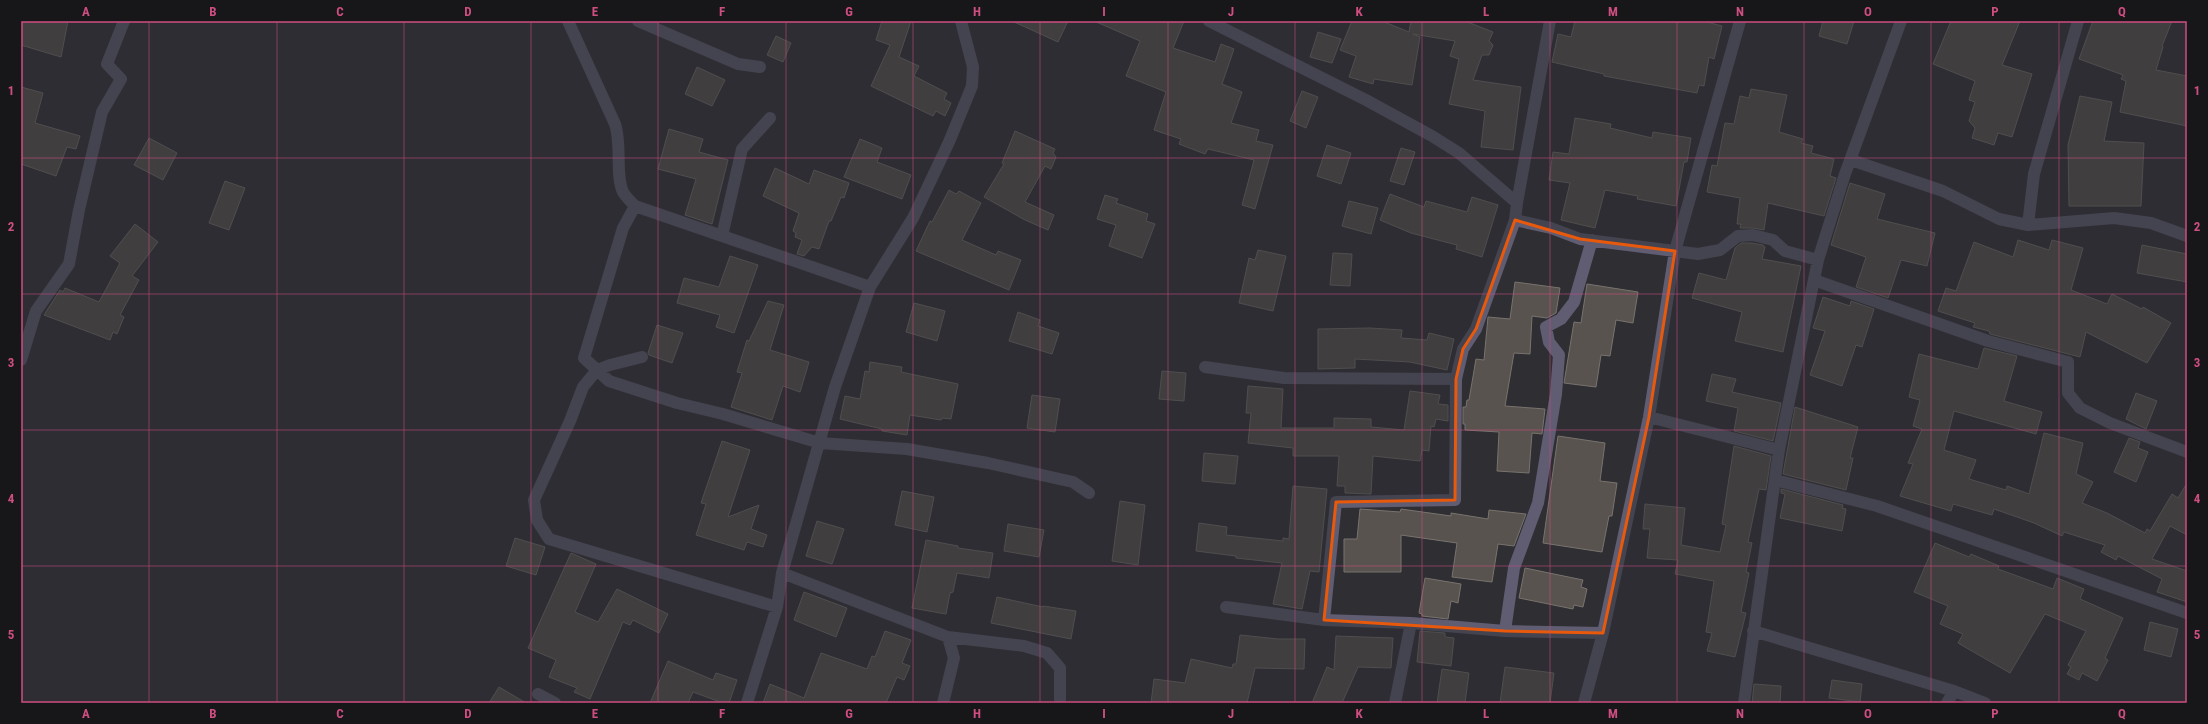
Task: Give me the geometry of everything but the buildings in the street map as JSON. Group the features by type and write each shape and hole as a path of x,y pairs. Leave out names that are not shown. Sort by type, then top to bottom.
{"street":[{"path":"21,360 30,337 36,311 69,264 79,210 102,112 121,79 107,64 124,21"},
{"path":"568,21 619,134 620,176 623,191 635,206 870,287"},
{"path":"638,21 738,64 760,67"},
{"path":"747,703 777,607 782,573 835,387 870,287 913,218 949,142 972,86 973,67 961,21"},
{"path":"1209,21 1366,100 1432,136 1460,153 1518,203"},
{"path":"1324,620 1336,502 1455,500 1456,379 1463,349 1476,329 1515,220 1550,21"},
{"path":"1584,703 1603,633 1649,417 1675,251 1740,21"},
{"path":"1744,703 1779,450 1818,260 1851,160 1901,21"},
{"path":"2028,225 2034,174 2078,21"},
{"path":"722,236 742,149 770,118"},
{"path":"1851,160 1943,191 1999,219 2028,225 2114,218 2151,223 2187,236"},
{"path":"635,206 623,228 584,358 609,381 677,403 724,414 820,444 908,448 988,463 1073,482 1089,493"},
{"path":"1515,220 1551,228 1580,239 1698,254 1720,250 1738,236 1753,235 1773,240 1785,251 1818,260"},
{"path":"1505,631 1514,568 1538,503 1556,394 1559,355 1549,342 1546,327 1561,319 1574,302 1592,240"},
{"path":"1814,280 1988,341 2068,362 2068,393 2080,408 2110,423 2187,452"},
{"path":"642,357 597,370 583,387 570,421 534,500 537,520 549,539 777,607"},
{"path":"1205,367 1284,378 1456,379"},
{"path":"1649,417 1779,450"},
{"path":"1774,480 1877,506 2187,613"},
{"path":"782,573 948,637 1024,646 1047,653 1060,668 1060,700"},
{"path":"1226,607 1324,620 1411,623 1505,631 1603,633"},
{"path":"1395,703 1411,623"},
{"path":"1753,631 1954,691 1985,703"},
{"path":"943,703 954,658 948,637"},
{"path":"1947,703 1954,691"},
{"path":"538,694 554,703"}],"highlighted area":[{"path":"1515,220 1580,239 1675,251 1649,417 1603,633 1505,631 1324,620 1336,502 1455,500 1456,379 1463,349 1476,329"}]}
